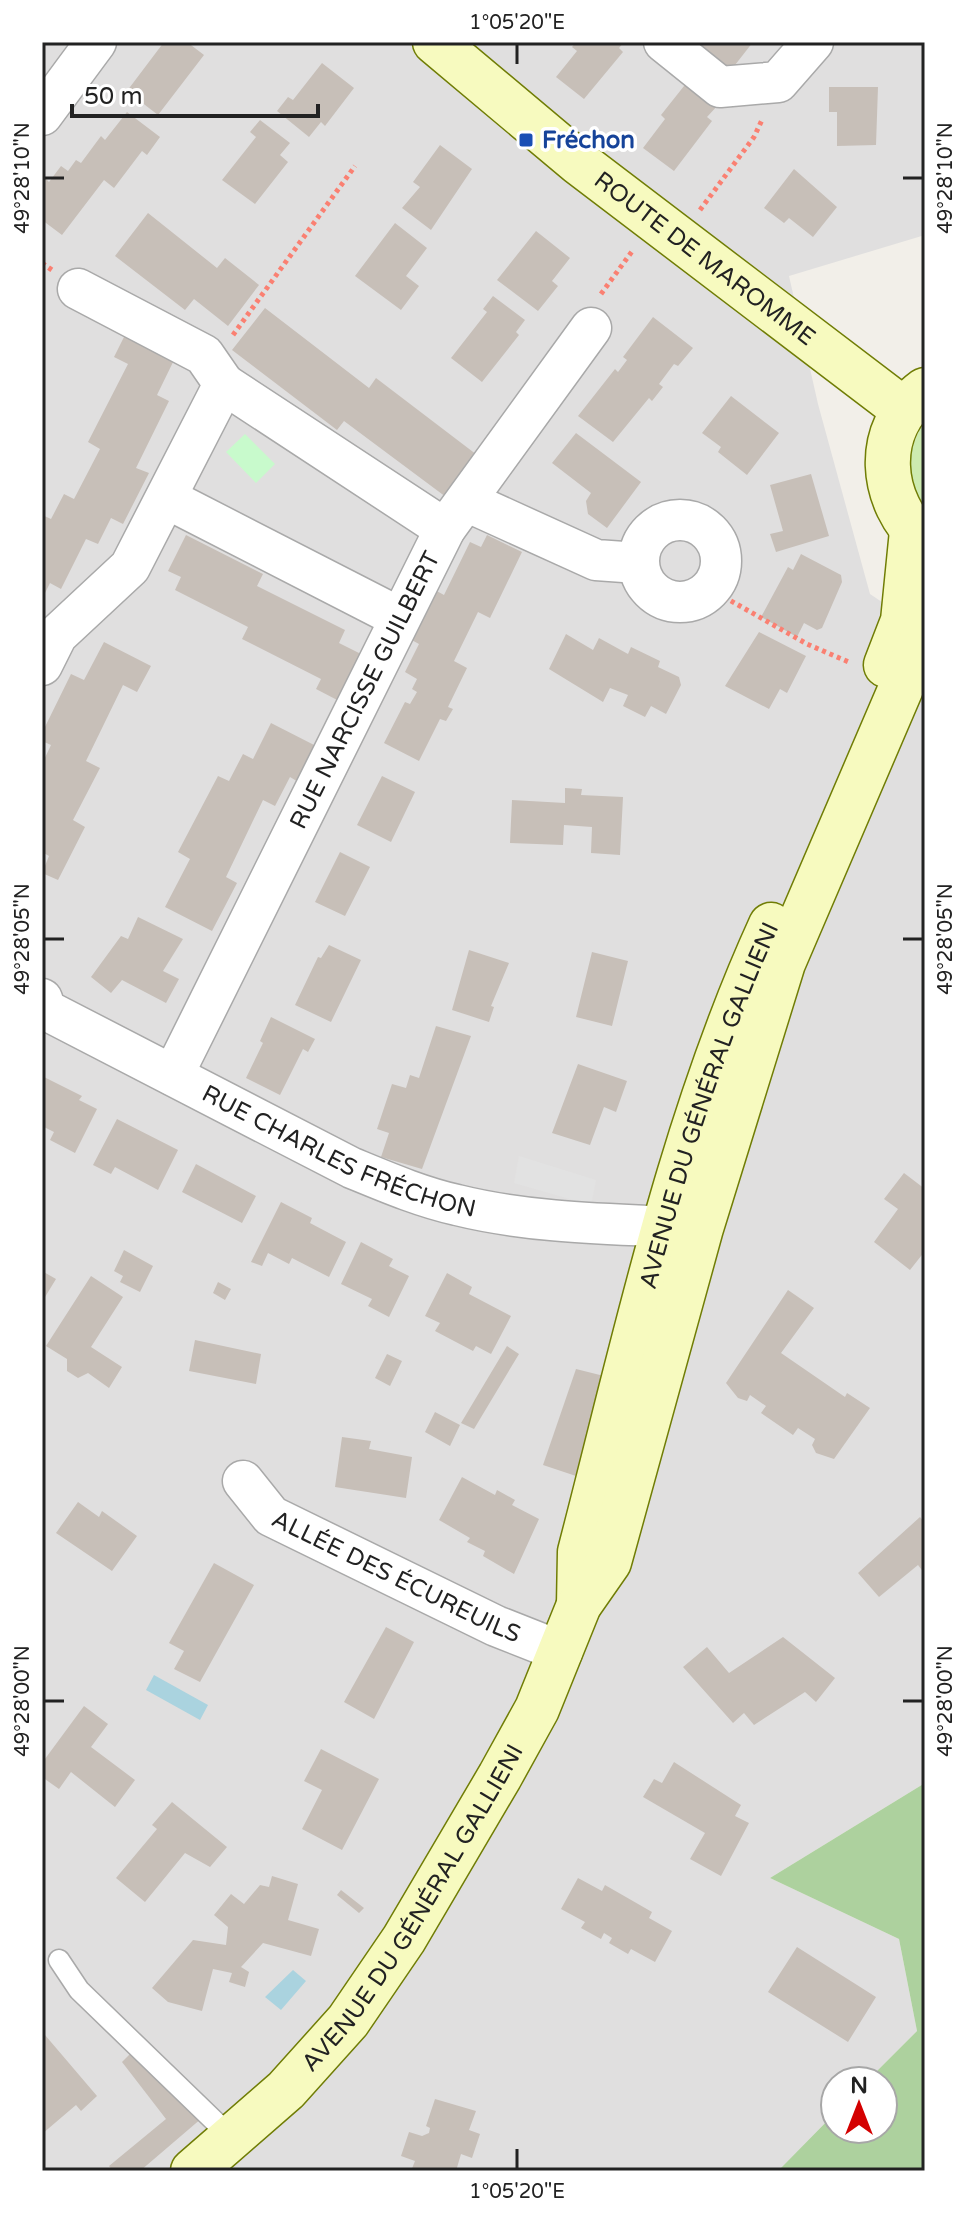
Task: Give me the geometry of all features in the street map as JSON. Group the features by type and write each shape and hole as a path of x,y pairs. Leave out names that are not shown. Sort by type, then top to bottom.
{"street":[{"path":"42,115 96,42"},
{"name":"ROUTE DE MAROMME","path":"435,42 578,162 669,232 915,400"},
{"path":"664,42 720,87 778,82 813,42"},
{"path":"78,289 204,355 217,375 456,515 596,560 638,563"},
{"name":"RUE NARCISSE GUILBERT","path":"173,1075 400,618 456,515 591,328"},
{"path":"42,665 57,635 130,567 168,499 217,375"},
{"path":"915,400 892,433 887,459 888,485 897,509 918,536"},
{"path":"168,499 400,618"},
{"path":"676,519 689,520 710,532 721,554 721,567 710,589 690,601 665,600 646,585 638,563 645,538 653,529 676,519"},
{"name":"AVENUE DU GÉNÉRAL GALLIENI","path":"721,1101 734,1004 903,621 918,536"},
{"name":"AVENUE DU GÉNÉRAL GALLIENI","path":"193,2171 286,2090 348,2021 404,1939 537,1709 579,1605 580,1552 721,1101 925,632"},
{"name":"RUE CHARLES FRÉCHON","path":"42,999 46,1010 352,1168 442,1201 520,1217 683,1227"},
{"name":"ALLÉE DES ÉCUREUILS","path":"243,1481 271,1516 496,1626 562,1652"}],"lane":[{"path":"59,1960 79,1990 232,2138"}],"path":[{"path":"591,328 590,309 650,228 669,232 690,204 700,211 754,137 778,82"},
{"path":"217,375 355,166"},
{"path":"710,589 807,644 882,674"}],"shaded area":[{"path":"42,42 925,42 925,235 789,276 818,404 870,594 925,631 925,1783 770,1878 899,1939 917,2031 883,2065 819,2065 819,2129 778,2171 42,2171"},
{"path":"519,1156 596,1180 591,1205 514,1183"}],"green space":[{"path":"925,420 925,511 913,489 910,466 914,442"},
{"path":"245,434 275,464 256,483 226,452"},
{"path":"925,1783 925,2171 778,2171 819,2129 819,2145 899,2145 899,2065 883,2065 917,2031 899,1939 770,1878"}],"water":[{"path":"154,1675 208,1705 200,1720 146,1690"},
{"path":"293,1970 306,1981 281,2010 265,1997"}],"building":[{"path":"164,42 187,42 204,55 158,115 127,91"},
{"path":"576,42 624,42 619,48 623,52 584,99 556,77 577,51 572,47"},
{"path":"703,42 753,42 728,74 697,49"},
{"path":"322,63 354,88 325,126 321,122 309,137 277,111 288,97 293,100"},
{"path":"688,81 719,104 707,117 712,121 674,171 643,148 665,119 661,115"},
{"path":"829,87 878,87 876,145 837,146 837,112 829,112"},
{"path":"127,112 160,137 147,155 142,151 114,188 104,180 62,235 42,220 42,182 45,178 49,182 61,166 68,171 76,160 81,163 101,136 105,140"},
{"path":"260,120 290,143 280,155 288,162 255,204 222,180 256,137 250,132"},
{"path":"440,145 472,169 431,230 402,208 420,187 413,182"},
{"path":"794,169 837,207 813,237 789,218 784,223 764,208"},
{"path":"148,213 217,268 225,258 259,285 228,326 194,299 185,310 115,256"},
{"path":"395,223 427,248 406,276 419,286 401,310 355,276"},
{"path":"536,231 570,258 552,281 558,286 538,311 497,280"},
{"path":"493,296 525,320 516,332 519,335 482,382 451,358 487,312 483,309"},
{"path":"265,308 369,388 376,378 481,458 450,500 344,421 337,430 232,350"},
{"path":"653,317 693,348 678,366 674,364 659,384 663,387 652,401 649,398 613,442 578,416 615,369 618,372 627,360 623,357"},
{"path":"127,331 176,356 157,395 169,401 136,468 149,473 123,524 111,518 98,544 86,539 61,589 50,583 42,599 42,515 51,519 64,494 74,499 100,449 88,442 128,364 114,357"},
{"path":"731,396 779,433 747,475 718,452 721,447 702,433"},
{"path":"576,433 641,482 607,528 588,514 586,501 591,493 552,463"},
{"path":"811,474 829,536 776,552 770,534 783,531 770,485"},
{"path":"186,535 263,574 257,586 345,630 339,643 365,656 341,702 316,689 321,679 242,639 248,627 175,590 181,577 168,571"},
{"path":"487,535 522,552 490,618 478,612 454,661 467,668 448,707 453,709 446,721 440,719 419,761 384,743 405,702 410,704 417,692 412,689 417,679 405,672 419,644 408,638 433,589 444,595 470,542 481,547"},
{"path":"801,554 841,575 842,582 822,628 817,630 804,623 797,637 761,617 788,567 793,570"},
{"path":"759,632 806,656 787,693 780,689 769,709 725,686"},
{"path":"566,634 593,650 599,638 628,654 631,647 660,661 658,667 679,677 681,685 666,714 651,706 645,717 623,706 628,695 610,688 603,702 549,669"},
{"path":"104,642 151,666 137,692 123,685 86,761 100,768 73,820 85,827 58,880 42,873 49,856 42,852 42,764 51,745 42,741 42,733 71,674 84,680"},
{"path":"271,723 318,747 300,783 290,777 275,806 263,800 226,877 237,883 212,931 165,907 190,859 178,852 218,776 229,781 243,754 253,759"},
{"path":"382,776 415,792 391,842 357,825"},
{"path":"565,788 582,789 581,795 623,797 620,855 591,853 592,827 564,825 563,845 510,843 512,800 565,803"},
{"path":"340,852 370,867 345,916 315,902"},
{"path":"138,917 183,939 163,971 179,979 166,1003 122,980 111,993 91,977 121,936 128,939"},
{"path":"329,945 361,960 331,1022 295,1005 318,957 321,958"},
{"path":"469,950 509,963 491,1006 494,1007 489,1022 452,1010"},
{"path":"592,952 628,961 612,1026 576,1017"},
{"path":"271,1017 315,1039 308,1052 303,1049 280,1095 246,1078 263,1043 260,1041"},
{"path":"436,1026 471,1036 422,1169 381,1157 389,1133 377,1129 392,1084 406,1088 410,1075 419,1078"},
{"path":"578,1064 627,1081 616,1112 604,1107 590,1145 552,1133"},
{"path":"42,1076 82,1096 79,1100 97,1109 75,1153 50,1140 54,1132 42,1126"},
{"path":"117,1119 178,1150 158,1190 115,1167 111,1174 93,1165"},
{"path":"196,1164 256,1196 242,1223 182,1192"},
{"path":"904,1173 925,1189 925,1251 910,1270 874,1242 898,1209 884,1199"},
{"path":"281,1202 312,1218 310,1223 346,1242 329,1277 292,1258 289,1264 268,1253 262,1266 251,1262"},
{"path":"361,1242 393,1259 389,1266 409,1276 389,1317 368,1306 372,1299 341,1284"},
{"path":"124,1250 153,1266 140,1292 120,1282 123,1276 114,1271"},
{"path":"42,1271 56,1279 42,1302"},
{"path":"447,1273 472,1287 469,1294 511,1316 491,1354 476,1346 473,1351 435,1331 440,1323 425,1316"},
{"path":"91,1276 123,1297 91,1347 122,1367 109,1388 88,1373 78,1378 67,1371 67,1359 46,1346"},
{"path":"218,1282 231,1289 225,1300 213,1293"},
{"path":"788,1290 814,1308 781,1353 845,1397 847,1393 870,1408 834,1459 816,1453 812,1445 815,1439 798,1428 793,1435 761,1413 766,1406 750,1395 747,1401 738,1398 726,1383"},
{"path":"195,1340 261,1354 256,1384 189,1371"},
{"path":"507,1346 519,1354 474,1429 461,1423"},
{"path":"387,1354 402,1361 390,1386 375,1378"},
{"path":"576,1369 604,1376 579,1477 543,1465"},
{"path":"435,1412 460,1425 450,1446 425,1432"},
{"path":"342,1437 371,1441 369,1449 412,1457 406,1498 335,1487"},
{"path":"462,1477 495,1495 497,1490 515,1500 512,1505 539,1519 514,1574 483,1556 485,1551 467,1542 470,1538 439,1520"},
{"path":"78,1502 99,1517 102,1511 137,1536 112,1571 56,1533"},
{"path":"920,1517 925,1523 925,1574 918,1565 879,1597 858,1573"},
{"path":"214,1563 254,1585 200,1682 174,1669 184,1651 169,1643"},
{"path":"386,1627 414,1642 374,1719 344,1702"},
{"path":"783,1637 835,1678 816,1702 805,1692 754,1725 744,1713 733,1723 683,1667 707,1647 729,1673"},
{"path":"84,1706 108,1724 91,1747 135,1780 115,1807 71,1772 59,1789 42,1777 42,1763"},
{"path":"321,1749 379,1779 342,1850 302,1829 322,1790 304,1781"},
{"path":"674,1762 741,1805 735,1816 749,1823 721,1876 690,1859 705,1833 643,1797 654,1779 662,1783"},
{"path":"172,1802 227,1847 210,1867 185,1853 145,1902 116,1878 157,1829 152,1825"},
{"path":"272,1876 298,1884 288,1920 319,1929 311,1956 263,1943 241,1967 249,1972 245,1987 229,1982 232,1973 213,1969 202,2011 168,2002 152,1988 193,1940 226,1945 228,1927 214,1915 231,1894 244,1904 260,1885 269,1887"},
{"path":"578,1878 602,1891 605,1885 652,1912 649,1918 672,1931 655,1962 631,1949 628,1954 609,1943 612,1938 604,1933 601,1939 581,1928 585,1922 561,1909"},
{"path":"341,1890 364,1908 359,1913 337,1895"},
{"path":"797,1947 876,1997 848,2042 768,1992"},
{"path":"45,2035 97,2096 81,2111 76,2105 42,2134 42,2038"},
{"path":"130,2054 202,2118 140,2171 113,2171 109,2166 166,2119 122,2062"},
{"path":"435,2099 476,2111 469,2130 480,2134 472,2158 461,2154 456,2171 436,2168 435,2171 411,2171 415,2161 401,2156 409,2132 422,2136 429,2133 430,2128 426,2126"}],"place":[{"name":"Fréchon","path":"526,140"}]}
